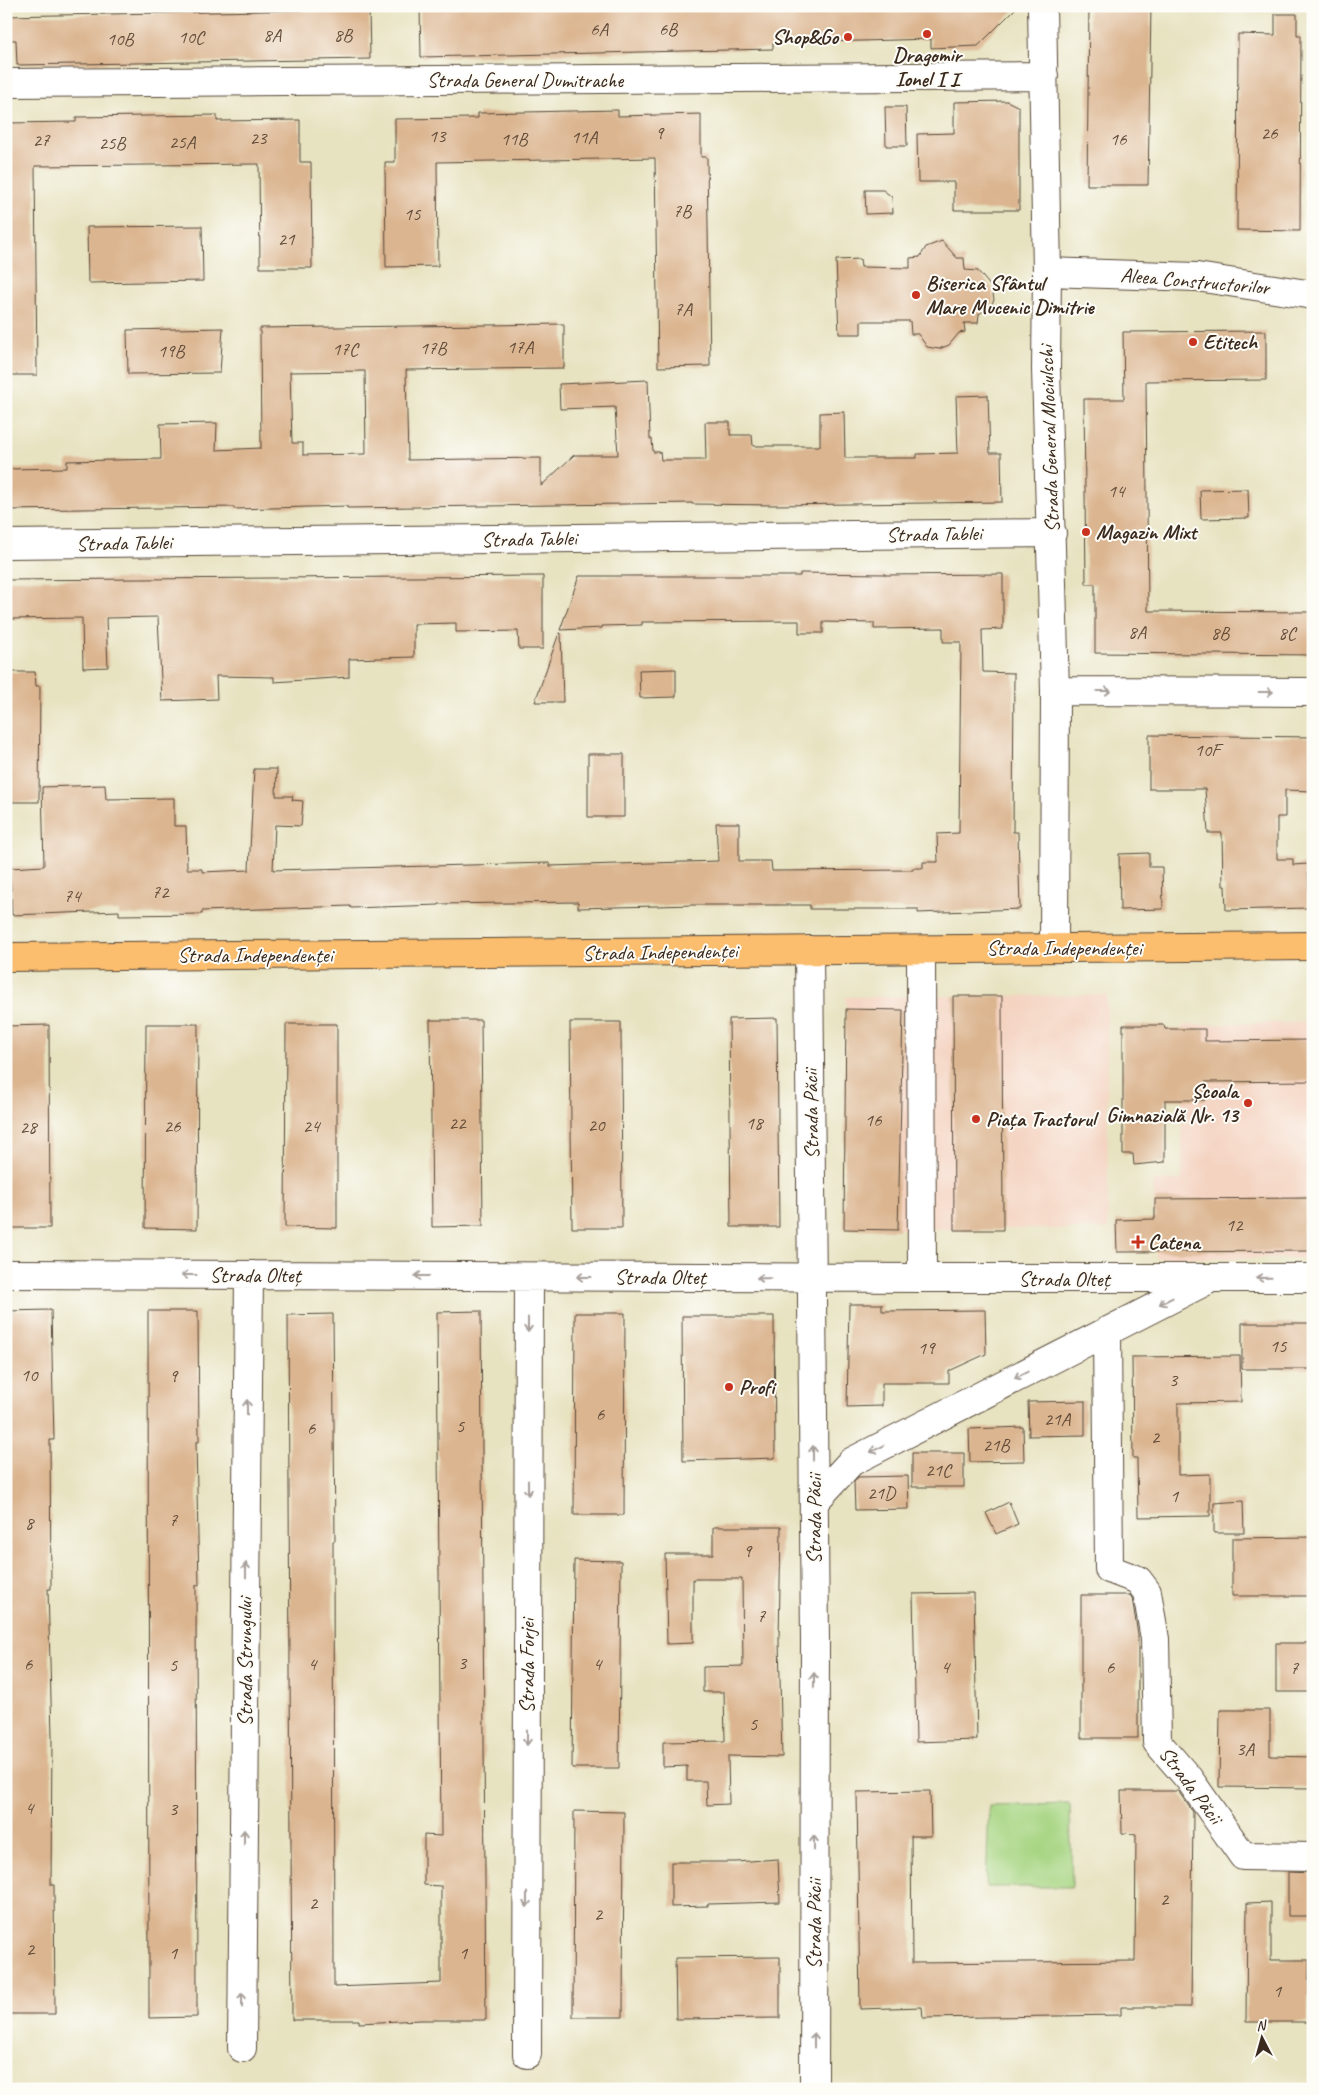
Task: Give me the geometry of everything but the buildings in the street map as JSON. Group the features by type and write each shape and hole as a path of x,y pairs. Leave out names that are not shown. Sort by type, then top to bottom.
{"main road":[{"name":"Strada Independenței","path":"6,957 1313,946"}],"street":[{"name":"Strada General Mociulschi","path":"1042,6 1047,272 1046,369 1055,691 1054,948"},
{"name":"Strada General Dumitrache","path":"6,83 1044,76"},
{"name":"Aleea Constructorilor","path":"1047,272 1197,277 1313,295"},
{"name":"Strada Tablei","path":"6,544 1052,533"},
{"path":"1055,691 1313,692"},
{"name":"Strada Păcii","path":"809,950 814,1502 814,2089"},
{"path":"921,950 922,1278"},
{"name":"Strada Olteț","path":"6,1274 813,1278 1313,1278"},
{"name":"Strada Strungului","path":"242,2048 249,1275"},
{"name":"Strada Forjei","path":"527,2054 528,1277"},
{"path":"814,1502 851,1462 1209,1279"},
{"name":"Strada Păcii","path":"1107,1331 1109,1569 1138,1580 1147,1592 1155,1639 1157,1742 1189,1779 1243,1856 1313,1857"}],"shaded area":[{"name":"Piața Tractorul","path":"1107,995 1108,1229 844,1229 846,997"},
{"name":"Școala Gimnazială Nr. 13","path":"1313,1022 1313,1258 1156,1258 1153,1181 1182,1180 1183,1025"}],"green space":[{"path":"1070,1804 1072,1887 986,1887 989,1806"}],"place":[{"name":"Dragomir Ionel I I","path":"927,34"},
{"name":"Shop&Go","path":"848,37"},
{"name":"Biserica Sfântul Mare Mucenic Dimitrie","path":"916,295"},
{"name":"Etitech","path":"1193,342"},
{"name":"Magazin Mixt","path":"1086,532"},
{"name":"Școala Gimnazială Nr. 13","path":"1248,1103"},
{"name":"Piața Tractorul","path":"976,1119"},
{"name":"Catena","path":"1138,1242"},
{"name":"Profi","path":"729,1387"}]}
